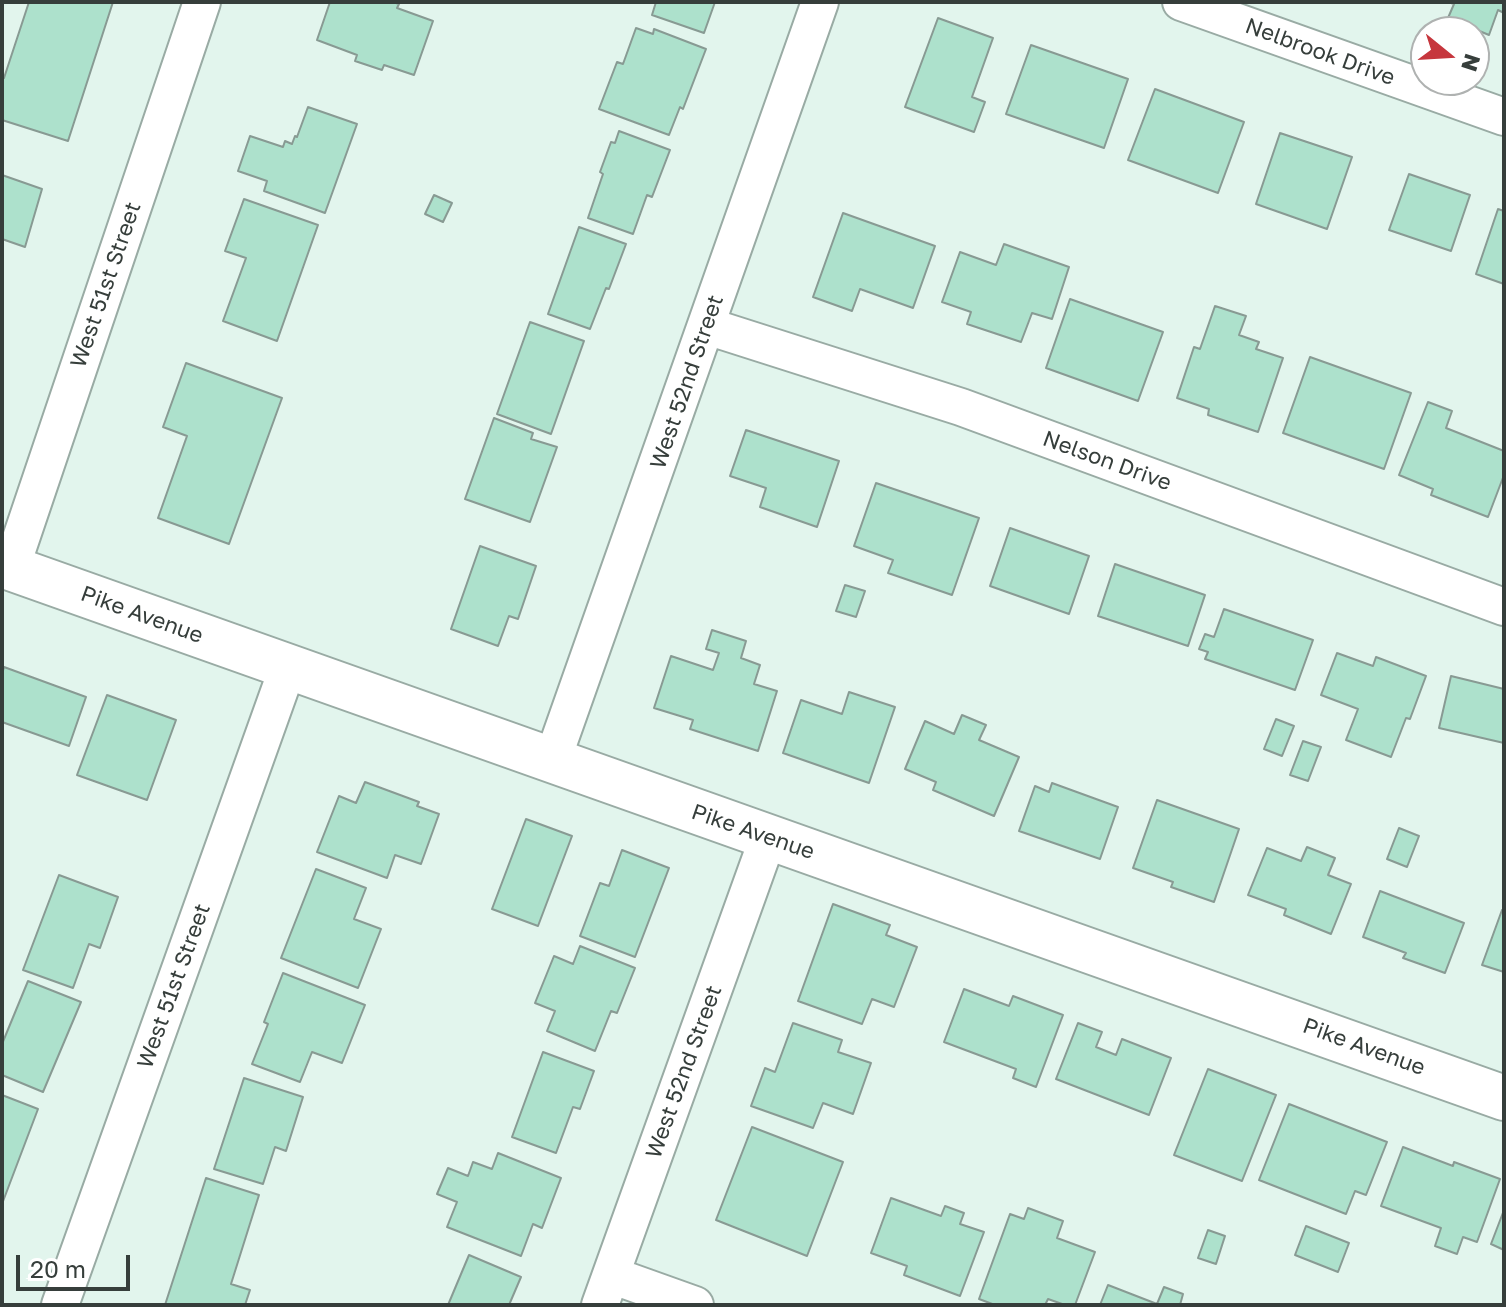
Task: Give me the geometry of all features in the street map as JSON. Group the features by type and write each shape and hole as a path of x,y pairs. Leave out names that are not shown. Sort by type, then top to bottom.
{"street":[{"name":"West 51st Street","path":"6,567 202,2"},
{"name":"West 52nd Street","path":"552,761 820,2"},
{"name":"Nelbrook Drive","path":"1181,2 1504,117"},
{"name":"Nelson Drive","path":"707,326 961,407 1504,607"},
{"name":"Pike Avenue","path":"6,567 1504,1098"},
{"name":"West 51st Street","path":"60,1305 288,667"},
{"name":"West 52nd Street","path":"606,1290 768,838"},
{"path":"606,1290 695,1305"}],"building":[{"path":"29,2 113,2 68,141 2,120 2,77"},
{"path":"330,2 393,2 399,4 397,8 433,21 414,75 384,65 382,70 355,61 357,55 317,40"},
{"path":"656,2 715,2 704,33 652,15"},
{"path":"1448,2 1504,2 1504,13 1498,10 1490,32 1490,16 1449,16 1454,4"},
{"path":"938,18 993,38 972,97 985,102 974,132 905,107"},
{"path":"636,28 653,34 654,29 706,49 683,109 680,107 669,135 599,109 617,62 623,64"},
{"path":"1031,45 1128,79 1104,148 1006,114"},
{"path":"1155,89 1244,122 1218,193 1128,160"},
{"path":"308,107 357,124 325,213 264,191 267,181 238,171 250,136 283,147 285,141 292,144"},
{"path":"619,131 670,150 652,197 647,195 633,234 588,218 603,174 600,172 611,142 615,143"},
{"path":"1280,133 1352,157 1327,229 1256,204"},
{"path":"1409,174 1470,195 1451,251 1389,230"},
{"path":"2,175 42,189 25,247 2,239"},
{"path":"434,195 452,203 443,222 425,214"},
{"path":"244,199 318,225 277,341 223,321 246,258 225,251"},
{"path":"1498,209 1504,211 1504,284 1476,274"},
{"path":"843,213 935,246 913,308 860,289 852,311 813,297"},
{"path":"579,227 626,244 590,329 548,314"},
{"path":"1004,244 1069,267 1052,319 1032,313 1021,342 967,324 971,312 942,302 960,252 996,265"},
{"path":"1070,299 1163,332 1138,401 1046,368"},
{"path":"1215,306 1246,316 1239,335 1259,342 1256,349 1283,358 1258,432 1208,415 1209,409 1177,398 1194,347 1200,349"},
{"path":"530,322 584,341 551,434 497,414"},
{"path":"1310,357 1411,393 1384,469 1283,433"},
{"path":"186,363 282,398 229,544 158,518 187,436 163,427"},
{"path":"1428,402 1452,411 1446,428 1504,451 1504,475 1488,517 1431,495 1433,489 1399,475"},
{"path":"494,418 533,433 531,439 557,447 530,522 465,499"},
{"path":"746,430 839,461 817,527 760,507 766,488 730,476"},
{"path":"876,483 979,518 952,595 888,573 893,560 854,546"},
{"path":"1010,528 1089,556 1069,614 990,586"},
{"path":"480,546 536,566 518,619 509,616 498,646 451,629"},
{"path":"1115,564 1205,595 1188,646 1098,616"},
{"path":"845,585 865,591 856,617 836,611"},
{"path":"1224,609 1313,640 1295,690 1205,659 1208,652 1199,649 1205,634 1214,637"},
{"path":"712,630 746,641 741,658 760,665 754,684 777,691 758,751 690,729 693,720 654,708 671,656 713,670 719,653 706,649"},
{"path":"1337,653 1373,666 1376,657 1426,676 1391,757 1346,740 1358,709 1321,695"},
{"path":"4,667 86,697 69,746 2,722"},
{"path":"1451,676 1504,689 1504,743 1439,728"},
{"path":"849,692 895,707 869,783 783,753 801,700 842,714"},
{"path":"107,695 176,720 147,800 77,775"},
{"path":"962,715 986,725 979,740 1019,757 994,816 933,790 936,782 905,769 925,721 954,734"},
{"path":"1276,719 1294,726 1282,756 1264,749"},
{"path":"1303,741 1321,747 1308,781 1290,775"},
{"path":"365,782 419,802 417,806 439,814 421,864 395,855 387,878 317,852 339,796 356,803"},
{"path":"1052,783 1118,807 1100,859 1019,831 1035,786 1049,792"},
{"path":"1157,800 1239,829 1214,902 1171,887 1173,882 1133,868"},
{"path":"526,819 572,836 538,926 492,909"},
{"path":"1399,828 1419,836 1407,867 1387,859"},
{"path":"1307,847 1335,858 1328,875 1351,884 1331,934 1284,915 1286,909 1248,895 1267,848 1301,861"},
{"path":"622,850 669,868 635,957 580,936 600,883 609,886"},
{"path":"316,869 366,888 354,919 381,929 358,988 281,958"},
{"path":"59,875 118,897 100,948 89,944 73,988 23,970"},
{"path":"1380,891 1464,923 1445,973 1403,958 1406,953 1363,937"},
{"path":"833,904 890,925 886,935 917,947 894,1007 872,999 862,1024 798,1001"},
{"path":"1504,910 1504,972 1482,965"},
{"path":"580,946 635,968 617,1013 611,1011 595,1051 547,1031 555,1011 535,1003 554,956 573,964"},
{"path":"283,973 365,1005 342,1063 312,1052 300,1082 252,1064"},
{"path":"28,981 81,1002 43,1092 2,1075 2,1044"},
{"path":"964,989 1009,1006 1013,996 1063,1015 1036,1087 1013,1078 1016,1069 944,1042"},
{"path":"793,1023 842,1040 838,1052 871,1063 853,1114 823,1103 813,1128 751,1106 765,1068 775,1072"},
{"path":"1078,1023 1102,1032 1096,1047 1116,1055 1122,1039 1171,1058 1149,1115 1056,1079"},
{"path":"543,1052 594,1071 580,1109 573,1107 556,1153 512,1137"},
{"path":"1208,1069 1276,1095 1242,1181 1174,1155"},
{"path":"244,1078 303,1097 286,1151 275,1147 263,1184 214,1169"},
{"path":"2,1095 38,1109 2,1204"},
{"path":"1289,1104 1387,1142 1366,1195 1355,1191 1346,1214 1259,1180"},
{"path":"752,1127 843,1162 807,1256 716,1220"},
{"path":"1403,1147 1500,1179 1477,1242 1463,1237 1457,1254 1435,1246 1441,1228 1381,1206"},
{"path":"498,1153 561,1178 542,1228 533,1224 521,1256 447,1227 457,1202 437,1194 448,1168 468,1176 473,1162 492,1169"},
{"path":"206,1178 259,1195 231,1284 250,1290 245,1305 165,1305"},
{"path":"891,1198 941,1216 945,1206 964,1213 960,1224 984,1232 960,1296 904,1275 907,1266 871,1253"},
{"path":"1028,1208 1063,1221 1057,1238 1095,1252 1075,1305 1048,1299 1045,1305 995,1305 979,1299 1010,1214 1024,1219"},
{"path":"1504,1210 1504,1250 1491,1244"},
{"path":"1306,1226 1349,1243 1338,1272 1295,1255"},
{"path":"1208,1230 1225,1236 1216,1264 1198,1258"},
{"path":"469,1255 521,1277 509,1305 448,1305"},
{"path":"1108,1285 1157,1304 1164,1287 1183,1294 1180,1305 1100,1305"}]}
